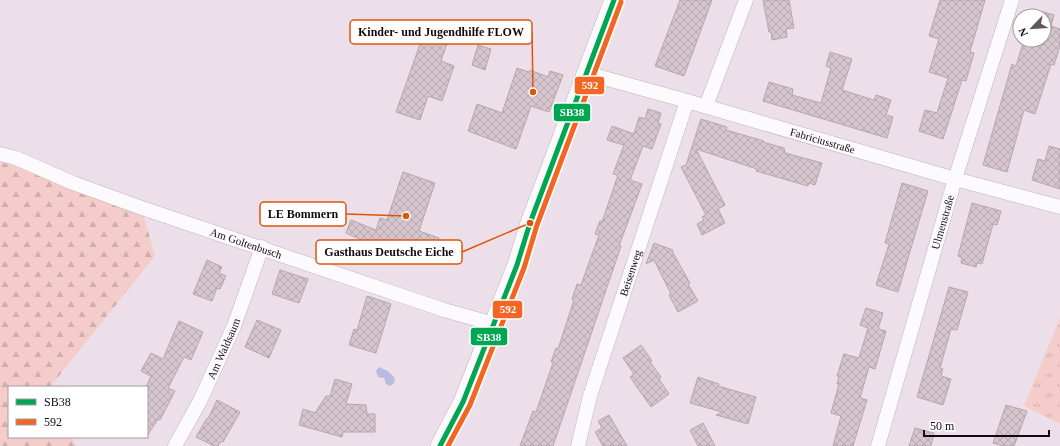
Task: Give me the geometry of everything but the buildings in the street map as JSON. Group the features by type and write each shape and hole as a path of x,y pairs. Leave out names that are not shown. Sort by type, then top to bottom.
{"main road":[{"path":"440,446 463,402 494,324 517,264 530,223 614,0"}],"street":[{"path":"706,106 746,0"},
{"name":"Ulmenstraße","path":"878,446 955,179 1012,0"},
{"name":"Fabriciusstraße","path":"586,73 706,106 955,179 1060,207"},
{"name":"Beisenweg","path":"578,446 590,396 687,101"},
{"name":"Am Goltenbusch","path":"0,154 16,158 73,184 142,208 262,247 437,307 494,324"},
{"name":"Am Waldsaum","path":"175,446 200,401 234,326 262,247"}],"green space":[{"path":"0,162 47,176 142,210 155,256 51,386 8,386 8,438 72,438 76,446 0,446"},
{"path":"1060,318 1060,424 1024,406"}],"water":[{"path":"379,367 388,371 395,378 394,383 390,386 386,384 384,378 378,377 376,371"}],"transit line":[{"name":"SB38","path":"440,446 463,402 517,265 530,223 614,0"},
{"name":"592","path":"448,446 470,405 524,268 537,225 621,2"}],"place":[{"name":"Kinder- und Jugendhilfe FLOW","path":"533,92"},
{"name":"LE Bommern","path":"406,216"},
{"name":"Gasthaus Deutsche Eiche","path":"530,223"}]}
